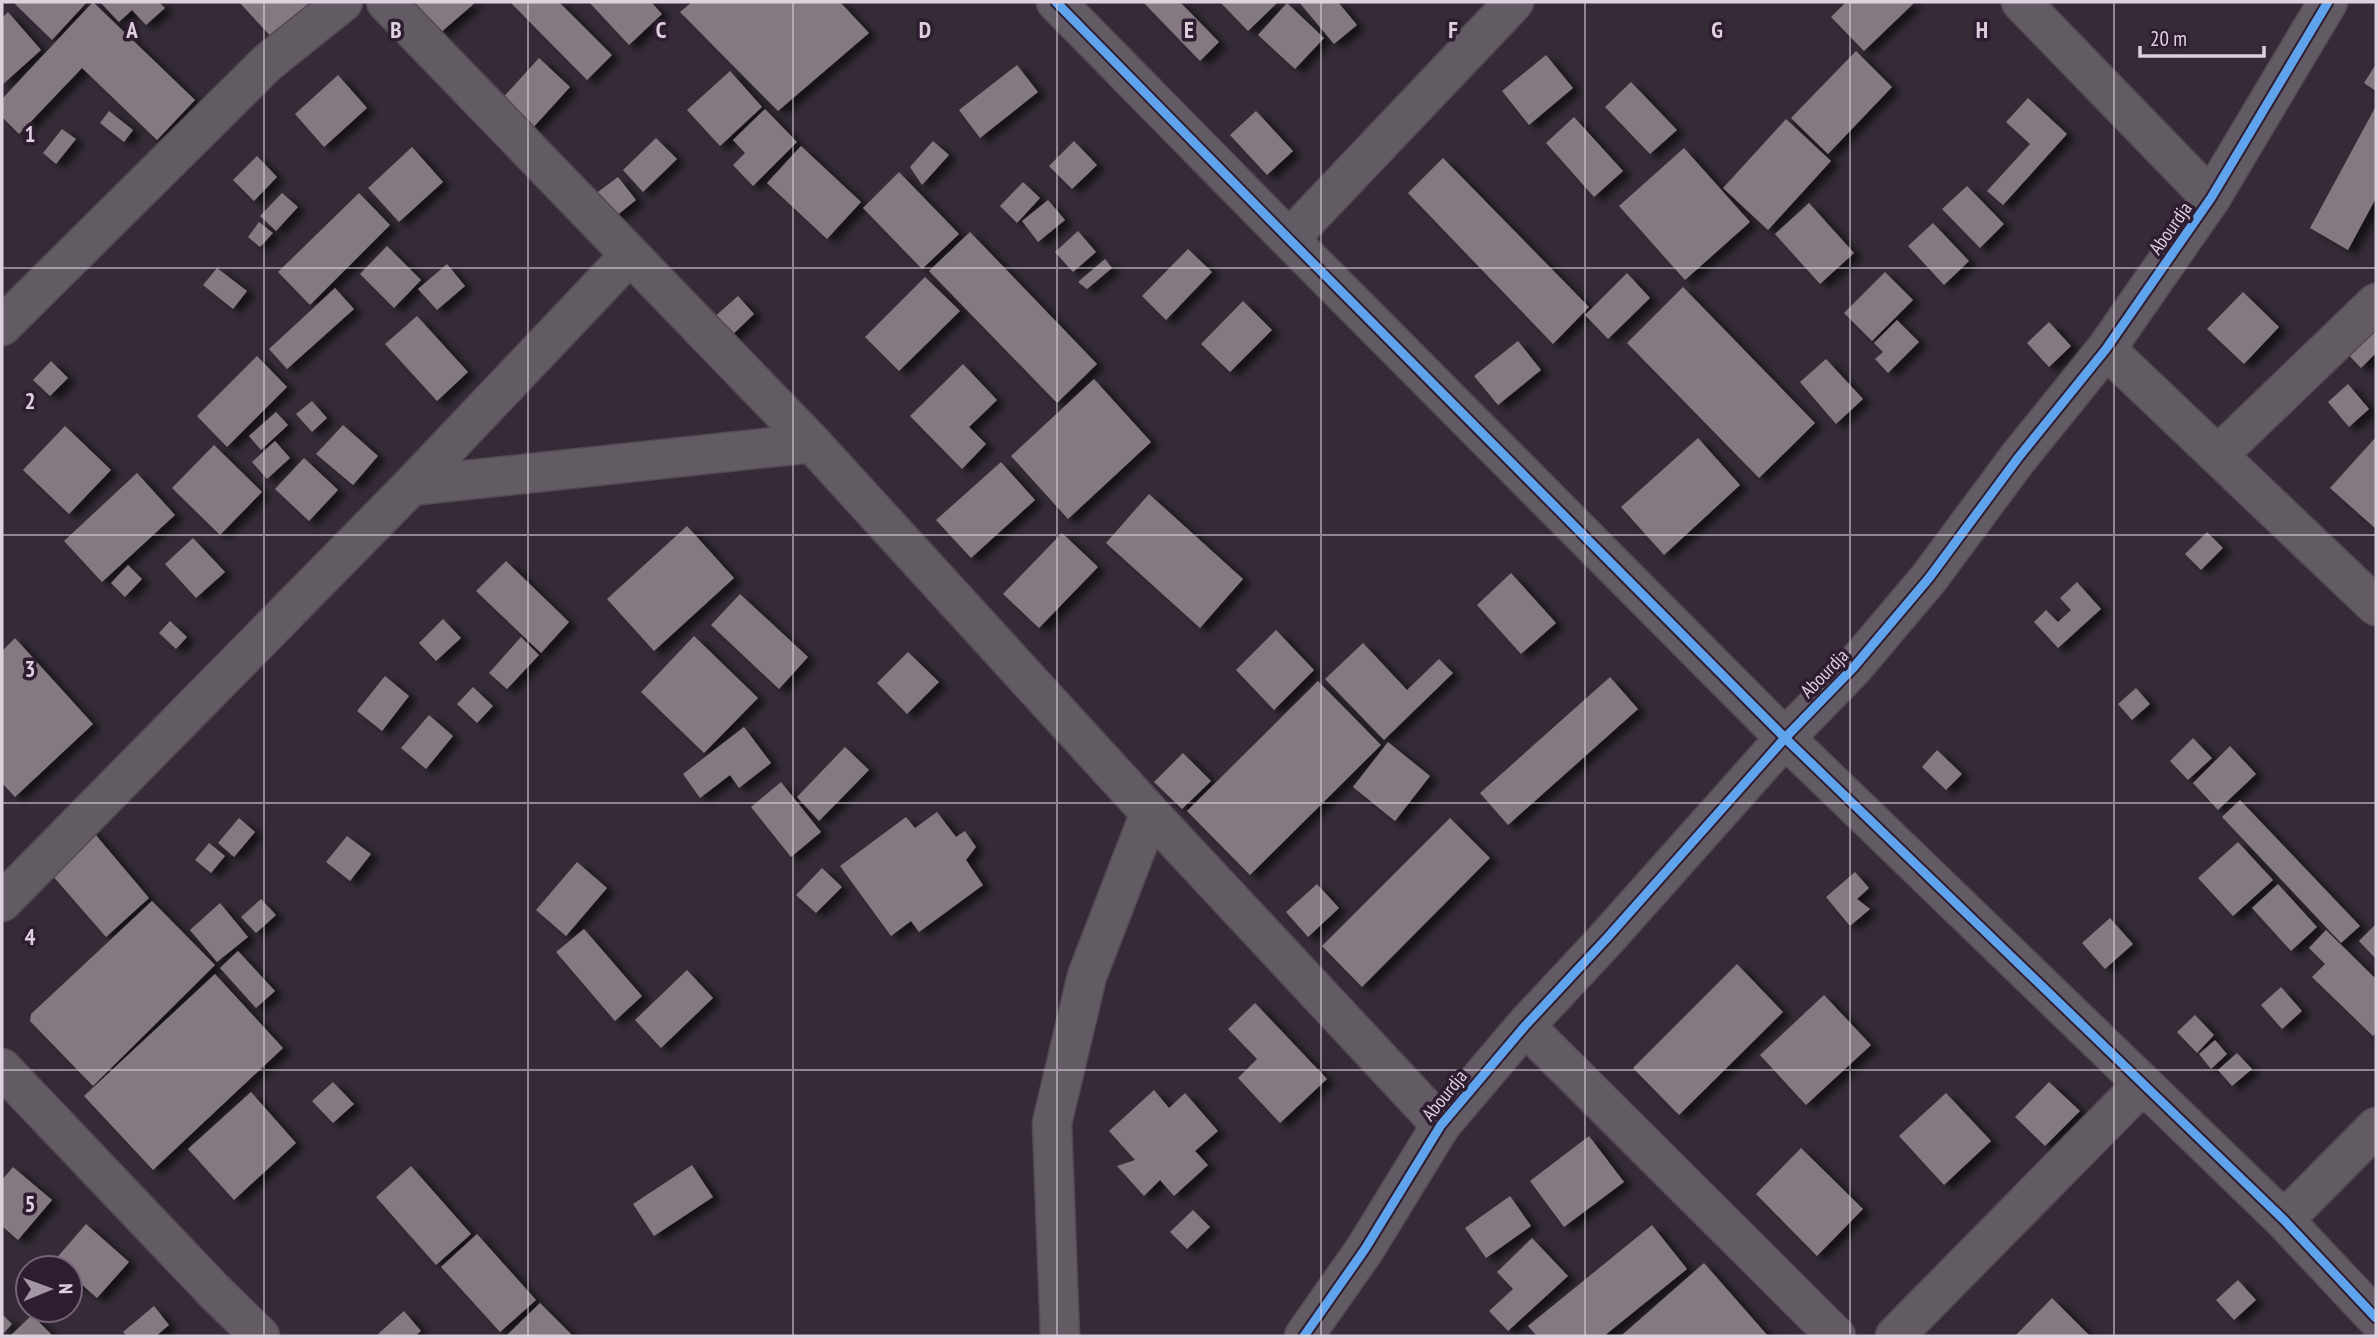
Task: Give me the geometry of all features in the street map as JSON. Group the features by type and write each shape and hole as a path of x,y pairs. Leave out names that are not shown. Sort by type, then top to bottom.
{"street":[{"path":"2,326 267,64 343,2"},
{"path":"386,2 813,443 1150,813 1441,1125"},
{"path":"1056,2 1785,738 2284,1220 2376,1318"},
{"path":"1289,239 1514,2"},
{"path":"2021,2 2211,198"},
{"name":"Abourdja","path":"1304,1336 1365,1249 1441,1125 1525,1026 1785,738 1853,668 1929,578 2018,458 2106,349 2211,198 2328,2"},
{"path":"2,902 411,486 630,255"},
{"path":"2218,455 2376,303"},
{"path":"2106,349 2376,606"},
{"path":"411,486 813,443"},
{"path":"1060,1336 1052,1123 1087,976 1150,813"},
{"path":"1525,1026 1836,1336"},
{"path":"2,1068 260,1336"},
{"path":"1895,1336 2143,1084"},
{"path":"2284,1220 2376,1127"}],"building":[{"path":"87,2 52,40 15,4"},
{"path":"93,2 195,100 157,140 82,68 19,134 2,117 2,99"},
{"path":"100,2 159,2 165,8 146,25 132,10 119,22"},
{"path":"239,2 318,2 275,41"},
{"path":"413,2 476,2 440,33"},
{"path":"510,2 559,2 612,55 587,80"},
{"path":"589,2 651,2 662,14 629,45"},
{"path":"692,2 840,2 869,33 778,111 680,12"},
{"path":"1143,2 1180,2 1219,42 1200,61"},
{"path":"1220,2 1278,2 1248,31"},
{"path":"1299,2 1338,2 1357,25 1334,44"},
{"path":"1846,2 1915,2 1864,51 1831,17"},
{"path":"1287,3 1324,38 1295,69 1258,35"},
{"path":"8,12 41,50 2,85 2,18"},
{"path":"1856,51 1892,87 1828,154 1791,118"},
{"path":"1546,55 1573,88 1529,125 1502,91"},
{"path":"539,58 570,87 530,131 499,102"},
{"path":"2376,64 2376,91 2364,83"},
{"path":"1017,65 1038,92 980,138 959,110"},
{"path":"730,71 762,107 720,146 687,110"},
{"path":"338,75 367,108 324,147 295,114"},
{"path":"1631,82 1677,130 1650,154 1605,107"},
{"path":"2028,98 2067,134 2003,205 1987,191 2030,144 2006,122"},
{"path":"2376,106 2376,198 2348,250 2310,228"},
{"path":"765,109 797,142 753,186 733,165 745,153 733,140"},
{"path":"109,111 133,130 124,142 100,123"},
{"path":"1256,111 1293,151 1267,175 1230,135"},
{"path":"1574,117 1623,171 1594,197 1546,143"},
{"path":"1786,119 1831,161 1768,230 1723,188"},
{"path":"62,129 76,139 56,164 43,153"},
{"path":"656,138 677,159 643,192 623,170"},
{"path":"933,141 949,155 922,185 910,167"},
{"path":"1074,141 1097,165 1072,189 1049,166"},
{"path":"801,146 861,202 827,239 767,183"},
{"path":"412,147 443,182 399,222 368,188"},
{"path":"1684,148 1750,222 1685,280 1619,206"},
{"path":"257,156 277,177 254,201 233,180"},
{"path":"1443,158 1589,307 1553,344 1408,193"},
{"path":"899,172 959,234 922,269 863,208"},
{"path":"618,177 636,200 610,221 591,197"},
{"path":"1023,182 1040,198 1017,223 1000,206"},
{"path":"1967,186 2004,224 1980,248 1942,209"},
{"path":"282,193 298,207 276,231 260,216"},
{"path":"359,193 390,225 310,305 278,272"},
{"path":"1048,200 1065,220 1038,242 1022,221"},
{"path":"1809,203 1854,253 1820,284 1775,234"},
{"path":"259,222 273,233 260,247 248,237"},
{"path":"1933,223 1969,261 1944,285 1908,246"},
{"path":"1078,231 1096,252 1073,272 1055,252"},
{"path":"970,232 1097,364 1057,403 929,271"},
{"path":"387,246 421,280 394,308 360,274"},
{"path":"1188,249 1212,272 1166,320 1142,296"},
{"path":"1105,259 1112,268 1087,289 1078,282"},
{"path":"447,264 465,286 437,310 418,289"},
{"path":"217,268 247,291 233,309 203,285"},
{"path":"1885,272 1913,300 1872,341 1844,313"},
{"path":"1627,273 1650,298 1608,339 1585,315"},
{"path":"925,277 960,311 899,371 865,337"},
{"path":"1683,287 1815,423 1759,478 1627,343"},
{"path":"335,288 354,309 287,369 269,349"},
{"path":"2243,292 2279,327 2244,364 2207,329"},
{"path":"738,296 754,314 729,338 712,319"},
{"path":"1243,301 1272,330 1230,372 1201,344"},
{"path":"417,316 468,372 437,401 385,344"},
{"path":"1897,320 1919,342 1888,373 1875,359 1883,352 1874,343"},
{"path":"2376,320 2376,353 2361,368 2345,351"},
{"path":"2049,322 2071,346 2049,367 2027,343"},
{"path":"1518,341 1541,370 1498,405 1474,376"},
{"path":"257,356 287,387 227,447 197,416"},
{"path":"1826,359 1863,399 1836,424 1800,382"},
{"path":"51,361 68,378 50,396 33,380"},
{"path":"963,364 997,400 969,427 986,444 962,469 910,416"},
{"path":"1094,379 1151,442 1068,519 1011,456"},
{"path":"2348,384 2369,409 2349,427 2328,402"},
{"path":"312,401 327,418 312,432 296,414"},
{"path":"276,412 288,425 261,450 249,436"},
{"path":"343,425 378,456 353,485 316,454"},
{"path":"65,426 111,470 69,514 23,470"},
{"path":"2376,437 2376,529 2330,488"},
{"path":"1698,438 1740,485 1664,555 1621,507"},
{"path":"275,441 290,458 267,479 252,462"},
{"path":"214,445 262,492 220,535 172,488"},
{"path":"304,458 338,490 309,521 275,489"},
{"path":"1001,462 1035,500 971,558 936,520"},
{"path":"137,473 175,515 102,582 64,541"},
{"path":"1149,494 1243,579 1200,628 1106,543"},
{"path":"687,526 734,578 654,651 607,599"},
{"path":"2207,532 2223,548 2201,570 2185,554"},
{"path":"1062,533 1098,567 1039,628 1003,594"},
{"path":"193,538 225,572 196,598 165,564"},
{"path":"506,561 569,622 541,653 476,591"},
{"path":"128,565 142,579 125,597 111,583"},
{"path":"1511,573 1556,623 1521,654 1477,605"},
{"path":"2077,582 2101,609 2058,648 2034,622 2046,610 2058,622 2071,610 2060,598"},
{"path":"740,594 808,657 779,689 711,625"},
{"path":"443,619 461,638 436,661 419,643"},
{"path":"170,621 187,637 176,649 159,633"},
{"path":"1276,630 1314,670 1274,710 1236,670"},
{"path":"694,636 758,698 704,753 641,692"},
{"path":"521,637 539,655 507,689 489,673"},
{"path":"15,638 93,724 15,797 2,783 2,651"},
{"path":"1363,643 1407,690 1439,659 1453,673 1384,740 1325,679"},
{"path":"908,652 939,682 907,714 877,683"},
{"path":"385,676 409,696 382,731 357,711"},
{"path":"1610,677 1638,709 1508,825 1480,793"},
{"path":"1318,681 1381,745 1250,875 1187,811"},
{"path":"473,687 493,706 477,723 457,704"},
{"path":"2136,688 2150,704 2132,720 2118,704"},
{"path":"429,715 453,736 426,769 401,748"},
{"path":"744,727 771,763 739,788 730,775 700,798 683,774"},
{"path":"2193,738 2212,758 2188,780 2170,761"},
{"path":"1388,742 1430,776 1395,821 1353,787"},
{"path":"2230,746 2256,774 2218,810 2193,783"},
{"path":"845,747 869,770 819,821 797,797"},
{"path":"1937,750 1962,774 1946,790 1922,767"},
{"path":"1183,753 1211,781 1182,809 1154,782"},
{"path":"781,782 821,832 791,857 751,807"},
{"path":"2240,800 2360,926 2341,943 2222,817"},
{"path":"937,812 956,837 965,831 976,847 966,860 983,885 919,932 911,921 891,936 840,866 906,817 915,828"},
{"path":"239,818 255,832 234,857 218,843"},
{"path":"1450,818 1490,858 1362,987 1322,946"},
{"path":"89,827 149,898 106,937 45,867"},
{"path":"347,836 371,854 350,881 326,862"},
{"path":"2238,842 2273,880 2233,916 2198,878"},
{"path":"209,843 225,856 211,873 195,860"},
{"path":"577,862 607,888 566,936 536,910"},
{"path":"822,868 842,887 816,913 796,895"},
{"path":"1855,872 1869,888 1857,899 1870,909 1850,926 1826,897"},
{"path":"1317,884 1339,908 1308,937 1286,912"},
{"path":"2278,884 2317,927 2291,951 2252,908"},
{"path":"261,899 276,915 256,933 241,917"},
{"path":"152,901 215,965 93,1086 30,1021 31,1014"},
{"path":"220,903 248,937 217,962 190,930"},
{"path":"2110,918 2133,944 2105,969 2082,943"},
{"path":"2376,924 2376,959 2359,941"},
{"path":"584,929 642,996 615,1021 556,952"},
{"path":"2326,930 2376,979 2376,1032 2373,1036 2312,977 2325,964 2309,948"},
{"path":"238,951 275,991 256,1008 220,968"},
{"path":"1737,964 1783,1012 1679,1115 1633,1068"},
{"path":"687,970 713,998 661,1048 635,1020"},
{"path":"215,974 283,1048 153,1170 84,1096"},
{"path":"2281,987 2302,1011 2282,1029 2261,1005"},
{"path":"1824,995 1871,1045 1806,1105 1760,1055"},
{"path":"1255,1003 1327,1079 1280,1123 1238,1078 1257,1059 1228,1029"},
{"path":"2195,1015 2214,1035 2197,1053 2177,1032"},
{"path":"2215,1040 2227,1054 2211,1069 2199,1054"},
{"path":"2237,1053 2252,1069 2232,1086 2218,1070"},
{"path":"333,1082 354,1104 333,1123 312,1101"},
{"path":"2049,1082 2080,1111 2045,1146 2015,1117"},
{"path":"1154,1090 1169,1108 1185,1093 1218,1131 1195,1151 1208,1165 1174,1196 1160,1180 1144,1196 1117,1166 1135,1160 1109,1131"},
{"path":"251,1092 296,1143 234,1200 188,1149"},
{"path":"1946,1093 1991,1141 1944,1185 1899,1136"},
{"path":"1589,1136 1624,1182 1564,1227 1530,1181"},
{"path":"1801,1148 1863,1209 1817,1256 1756,1194"},
{"path":"692,1165 713,1197 654,1236 633,1204"},
{"path":"411,1166 471,1234 436,1265 376,1197"},
{"path":"13,1167 52,1200 18,1240 2,1226 2,1180"},
{"path":"1510,1196 1531,1226 1486,1258 1465,1228"},
{"path":"1193,1210 1210,1227 1187,1249 1170,1232"},
{"path":"86,1224 129,1262 97,1298 84,1286 84,1254 60,1254"},
{"path":"1652,1225 1687,1269 1604,1336 1537,1336 1528,1326"},
{"path":"477,1234 536,1300 500,1332 441,1267"},
{"path":"1532,1238 1568,1276 1508,1331 1489,1311 1513,1289 1497,1272"},
{"path":"1704,1263 1768,1336 1621,1336"},
{"path":"2238,1280 2256,1300 2234,1320 2216,1300"},
{"path":"2052,1298 2090,1336 2015,1336"},
{"path":"540,1303 573,1336 506,1336"},
{"path":"154,1306 169,1325 156,1336 127,1336 123,1332"},
{"path":"404,1311 421,1331 415,1336 378,1334"},
{"path":"2,1314 12,1324 2,1335"},
{"path":"23,1324 41,1324 53,1336 10,1336"}],"cycle path":[{"path":"1056,2 1785,738 2284,1220 2376,1318"},
{"path":"1304,1336 1365,1249 1441,1125 1525,1026 1785,738 1853,668 1929,578 2018,458 2106,349 2211,198 2328,2"}]}
